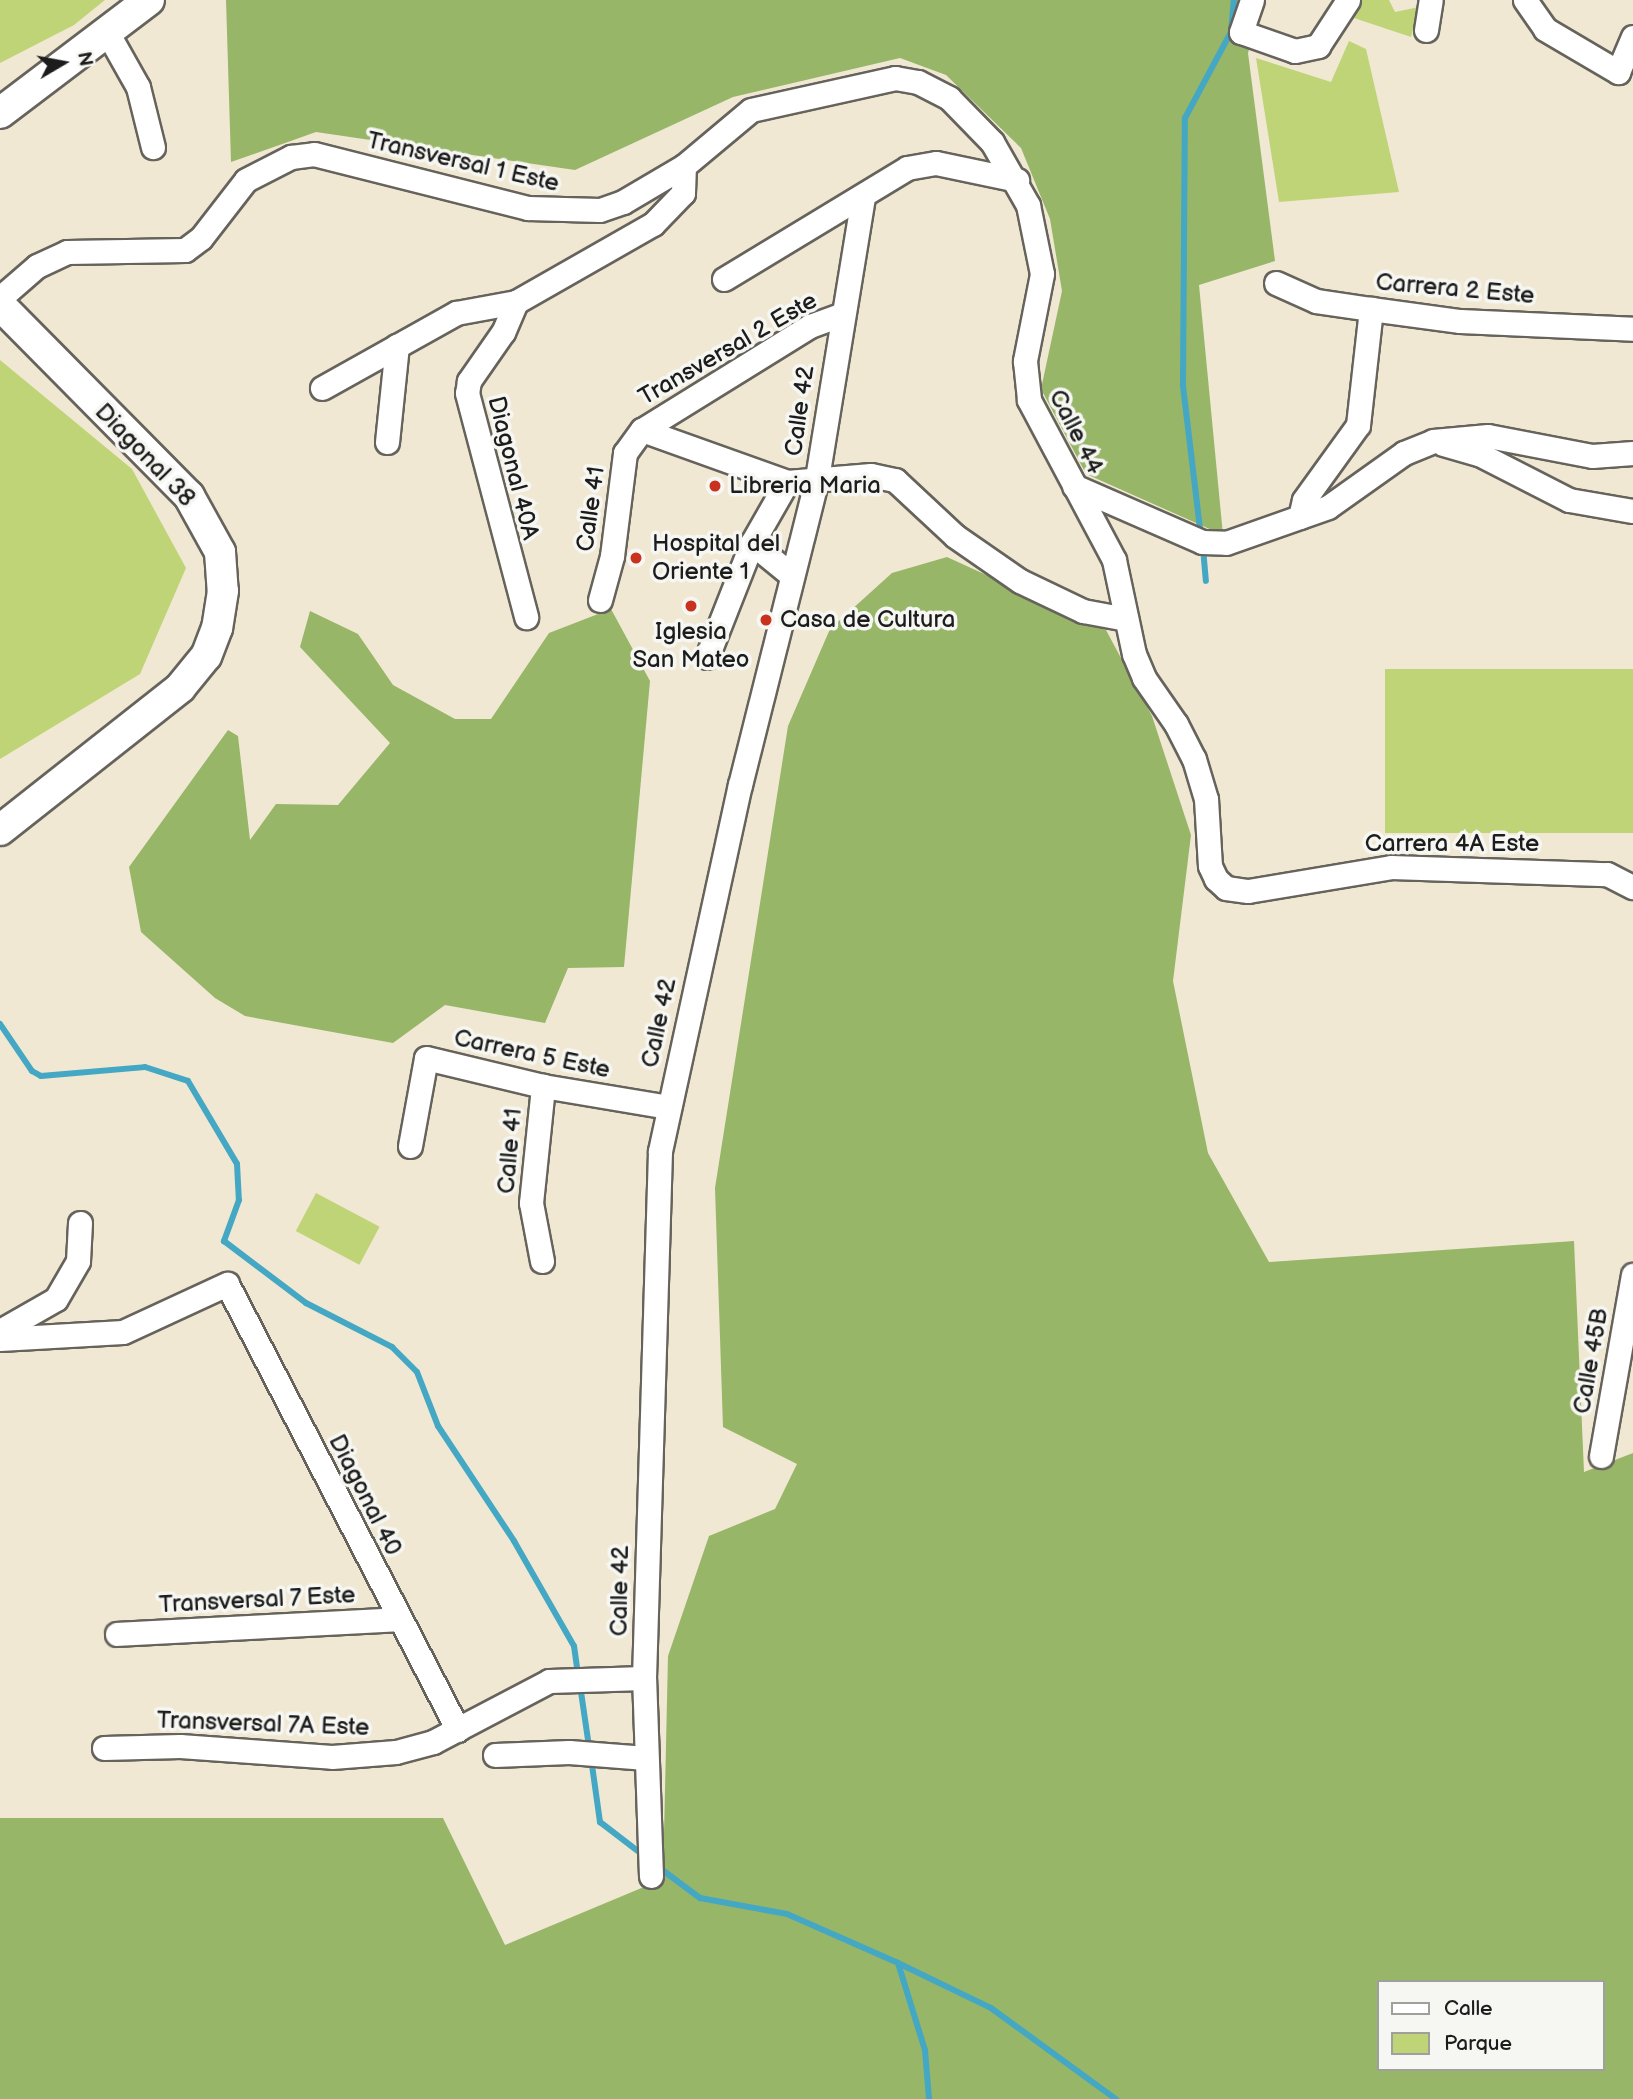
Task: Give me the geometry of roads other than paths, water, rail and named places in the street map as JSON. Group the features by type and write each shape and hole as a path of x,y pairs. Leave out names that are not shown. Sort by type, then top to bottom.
{"main road":[{"path":"0,113 149,0"},
{"name":"Diagonal 38","path":"0,305 190,496 220,552 223,591 217,628 206,656 180,688 0,830"}],"street":[{"path":"1252,0 1241,32 1295,51 1318,46 1348,0"},
{"path":"1426,30 1431,0"},
{"path":"1525,0 1545,29 1618,72 1633,37"},
{"path":"107,32 138,87 153,147"},
{"name":"Transversal 1 Este","path":"0,298 37,266 67,252 185,250 201,238 246,180 291,157 314,154 528,208 563,212 600,210 623,202 684,166 751,110 895,78 918,82 949,98 992,142 1017,180"},
{"path":"724,279 863,197 907,167 948,164 1017,180"},
{"path":"322,388 456,313 516,302 653,224 683,193 684,166"},
{"name":"Calle 44","path":"1017,180 1037,237 1042,274 1024,377 1033,412 1116,567 1126,619 1144,678 1176,724 1194,759 1210,823 1210,866 1226,888"},
{"name":"Calle 42","path":"650,1876 644,1678 657,1182 669,1107 790,574 817,478 840,314 863,197"},
{"name":"Carrera 2 Este","path":"1276,282 1316,301 1371,309 1460,320 1633,329"},
{"name":"Diagonal 40A","path":"516,302 503,332 468,381 467,393 526,617"},
{"path":"1300,517 1304,500 1358,425 1371,309"},
{"name":"Transversal 2 Este","path":"642,430 810,326 840,314"},
{"path":"387,442 397,346"},
{"path":"642,430 787,482 871,475 895,480 956,536 1020,581 1083,611 1126,619"},
{"name":"Calle 41","path":"600,600 612,556 625,453 642,430"},
{"path":"1074,486 1202,542 1226,543 1328,507 1404,453 1433,441 1488,436 1592,456 1633,453"},
{"path":"1433,441 1479,454 1569,500 1633,512"},
{"path":"708,657 752,543 787,482"},
{"path":"752,543 790,574"},
{"name":"Carrera 4A Este","path":"1226,888 1248,891 1338,872 1391,867 1607,874 1633,887"},
{"name":"Carrera 5 Este","path":"410,1146 426,1058 543,1086 669,1107"},
{"name":"Calle 41","path":"542,1261 531,1203 543,1086"},
{"path":"0,1331 56,1299 78,1261 80,1223"},
{"name":"Calle 45B","path":"1601,1456 1633,1275"},
{"name":"Diagonal 40","path":"0,1339 123,1332 227,1284 458,1730"},
{"name":"Transversal 7 Este","path":"117,1634 400,1619"},
{"name":"Transversal 7A Este","path":"104,1748 180,1746 332,1757 396,1752 458,1730 549,1681 644,1678"},
{"path":"495,1755 569,1752 646,1758"}],"waterway":[{"path":"1201,537 1183,385 1185,118 1231,32 1234,0"},
{"path":"1203,548 1206,581"},
{"path":"0,1024 32,1071 41,1076 145,1067 188,1081 237,1164 239,1200 224,1241 306,1303 392,1347 417,1372 438,1426 514,1541 574,1646 578,1675"},
{"path":"580,1685 589,1747"},
{"path":"591,1758 600,1822 643,1855"},
{"path":"657,1866 700,1898 787,1914 898,1963 925,2050 929,2099"},
{"path":"898,1963 991,2008 1116,2099"}],"place":[{"name":"Libreria Maria","path":"715,486"},
{"name":"Hospital del Oriente 1","path":"636,558"},
{"name":"Iglesia San Mateo","path":"691,606"},
{"name":"Casa de Cultura","path":"766,620"}]}
